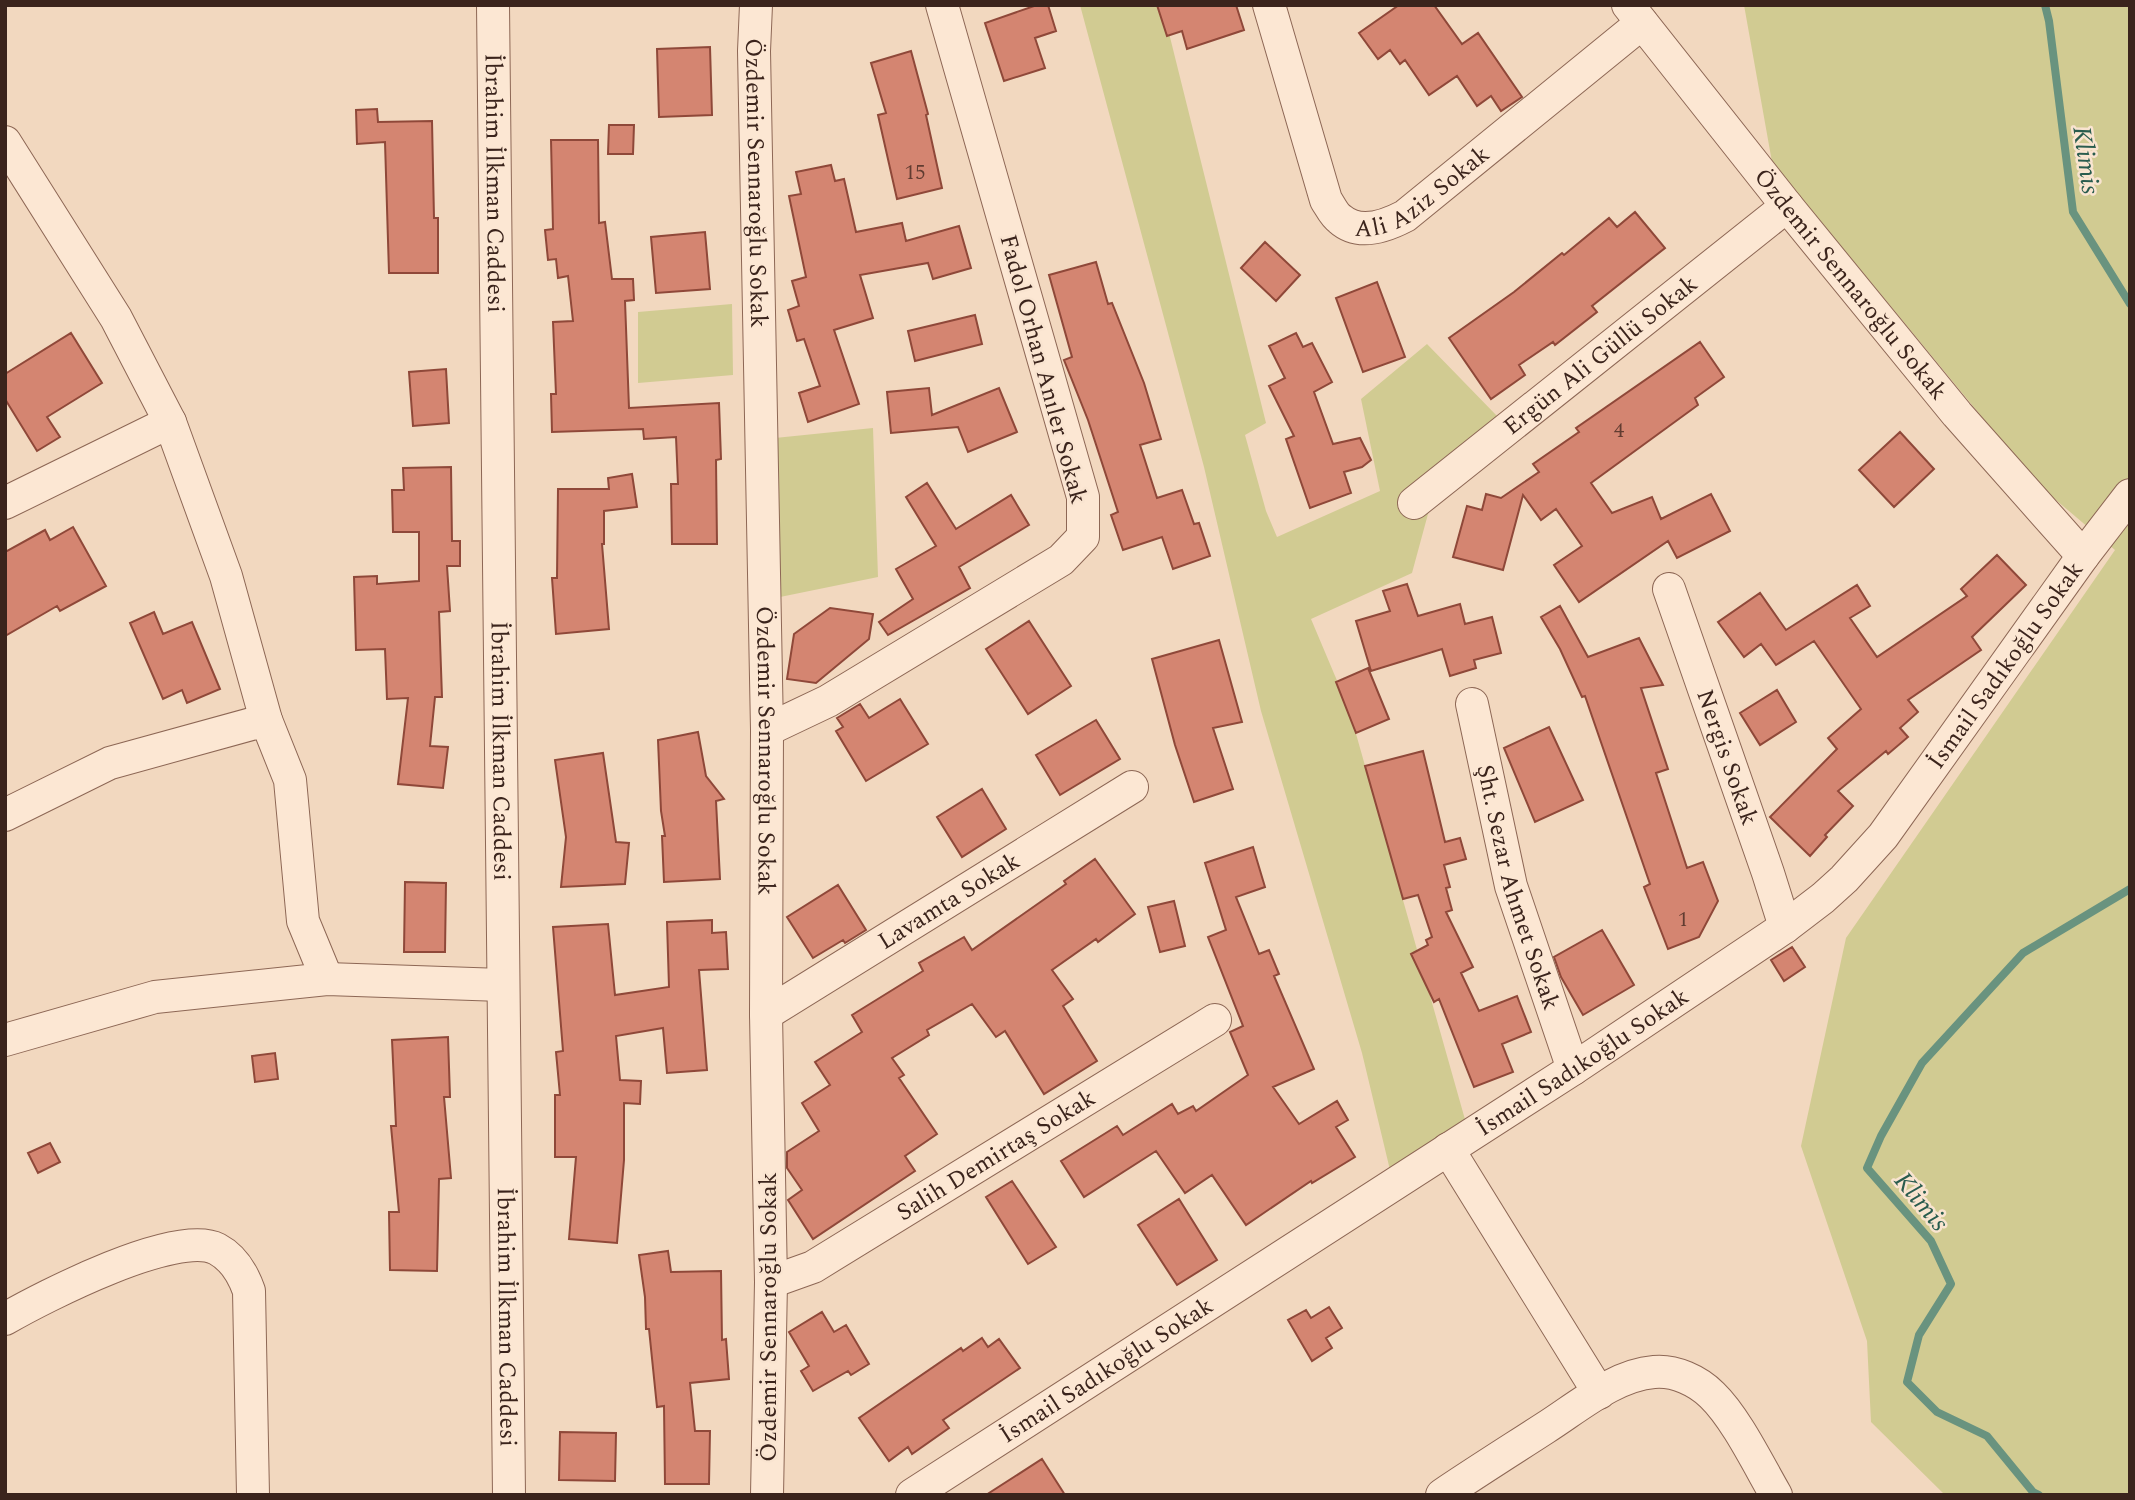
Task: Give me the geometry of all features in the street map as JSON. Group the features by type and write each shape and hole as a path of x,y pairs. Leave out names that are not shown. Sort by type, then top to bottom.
{"street":[{"name":"İbrahim İlkman Caddesi","path":"493,5 509,1495"},
{"name":"Özdemir Sennaroğlu Sokak","path":"756,5 755,79 767,730 765,1014 771,1282 767,1495"},
{"name":"Fadol Orhan Anıler Sokak","path":"767,730 828,701 1061,560 1083,537 1083,497 942,5"},
{"name":"Ali Aziz Sokak","path":"1269,5 1326,200 1339,219 1353,226 1368,228 1385,226 1405,216 1635,14"},
{"name":"Özdemir Sennaroğlu Sokak","path":"1635,14 1957,414 2083,556"},
{"path":"5,142 116,318 170,422 226,576 266,720 290,780 303,921 327,979"},
{"name":"Ergün Ali Güllü Sokak","path":"1414,503 1787,206"},
{"path":"5,503 170,422"},
{"name":"İsmail Sadıkoğlu Sokak","path":"912,1495 1573,1069 1785,927 1844,879 1882,836 2083,556 2130,495"},
{"name":"Nergis Sokak","path":"1669,589 1785,927"},
{"name":"Şht. Sezar Ahmet Sokak","path":"1472,704 1511,886 1573,1069"},
{"path":"5,815 110,763 266,720"},
{"name":"Lavamta Sokak","path":"765,1014 1132,788"},
{"path":"5,1040 155,997 327,979 502,985"},
{"name":"Salih Demirtaş Sokak","path":"771,1282 813,1267 1215,1020"},
{"path":"1448,1149 1599,1393"},
{"path":"5,1320 139,1255 195,1245 215,1248 230,1259 243,1274 249,1291 253,1495"},
{"path":"1442,1495 1599,1393 1635,1376 1654,1372 1672,1373 1695,1382 1714,1396 1776,1495"}],"shaded area":[{"path":"1080,5 1162,5 1266,423 1245,435 1266,511 1277,537 1380,491 1361,399 1427,344 1497,416 1441,466 1412,573 1311,619 1349,709 1466,1123 1390,1170 1362,1053 1261,711 1204,467"},
{"path":"1744,5 2130,5 2130,1495 1945,1495 1871,1422 1867,1341 1801,1146 1846,938 2115,550 2037,484 1772,162"},
{"path":"732,304 733,375 638,383 638,312"},
{"path":"873,428 878,577 780,597 775,438"}],"building":[{"path":"1037,5 1048,5 1056,31 1035,38 1045,68 1004,81 985,23"},
{"path":"1157,5 1236,5 1244,30 1187,49 1182,31 1167,36"},
{"path":"1399,5 1434,5 1462,44 1478,33 1522,97 1501,111 1491,96 1477,106 1457,76 1429,95 1405,60 1400,64 1390,50 1378,59 1359,33"},
{"path":"710,47 712,115 659,117 657,49"},
{"path":"911,51 928,114 926,115 942,188 897,199 878,115 886,113 871,63"},
{"path":"377,109 378,122 432,121 434,218 438,218 438,273 389,273 385,142 357,144 356,110"},
{"path":"609,125 634,125 633,154 608,154"},
{"path":"551,140 598,140 599,223 605,222 612,279 633,279 634,300 625,301 629,408 719,403 721,459 716,460 717,544 672,544 671,484 678,484 676,437 644,439 643,429 552,432 551,394 556,394 553,322 573,321 568,276 558,278 556,259 548,260 545,230 553,229"},
{"path":"831,165 835,181 844,179 856,232 902,223 906,241 959,226 971,268 933,279 928,263 860,275 873,318 834,330 859,404 808,422 799,393 820,386 804,339 797,341 788,310 799,306 792,281 806,277 789,196 801,194 796,172"},
{"path":"1635,212 1665,248 1592,306 1597,312 1555,345 1553,342 1519,365 1525,375 1491,399 1449,338 1514,292 1562,253 1564,255 1609,218 1617,227"},
{"path":"705,232 710,289 656,293 651,237"},
{"path":"1265,242 1300,275 1276,301 1241,268"},
{"path":"1096,262 1108,304 1112,303 1144,383 1161,439 1140,445 1157,498 1182,490 1194,524 1199,523 1210,556 1173,569 1162,537 1123,550 1111,515 1118,512 1088,420 1064,360 1072,357 1049,275"},
{"path":"1377,282 1405,357 1363,372 1336,298"},
{"path":"975,315 982,344 915,361 908,331"},
{"path":"71,333 102,383 47,417 60,437 37,451 5,399 5,374"},
{"path":"1296,333 1303,347 1312,343 1332,382 1314,392 1333,444 1360,438 1371,460 1362,467 1344,472 1351,493 1310,508 1286,439 1294,436 1269,386 1285,378 1269,346"},
{"path":"1700,342 1724,377 1695,398 1698,405 1591,483 1612,513 1652,497 1661,519 1711,494 1730,531 1677,558 1668,541 1579,602 1554,565 1582,546 1556,509 1541,520 1523,495 1503,570 1453,557 1467,506 1482,510 1486,494 1501,498 1539,472 1533,464 1579,432 1576,428"},
{"path":"446,369 449,423 413,426 409,372"},
{"path":"929,388 932,415 999,388 1017,432 968,452 958,427 891,433 887,392"},
{"path":"1900,432 1934,469 1894,507 1859,470"},
{"path":"451,467 452,541 460,541 460,566 447,566 450,611 439,612 442,697 435,697 430,746 448,747 443,788 398,784 408,698 387,699 385,649 356,650 354,577 377,576 377,584 419,581 419,532 393,532 392,490 404,490 403,468"},
{"path":"632,474 637,507 604,511 602,544 609,629 556,634 552,578 557,578 558,489 609,489 608,478"},
{"path":"927,483 956,529 1011,495 1029,525 959,567 970,588 888,635 879,622 913,599 896,569 936,546 906,497"},
{"path":"73,527 106,586 60,611 57,606 5,636 5,552 45,530 50,540"},
{"path":"1997,555 2026,585 1972,637 1981,650 1908,700 1918,712 1900,728 1908,737 1888,754 1886,751 1838,791 1853,806 1825,835 1827,837 1810,856 1770,817 1837,749 1828,738 1861,709 1814,641 1776,665 1761,644 1744,657 1718,622 1760,593 1786,630 1857,585 1870,606 1850,618 1877,657 1967,596 1961,589"},
{"path":"1407,584 1418,616 1460,604 1465,624 1492,617 1501,653 1474,660 1476,668 1450,676 1442,649 1371,671 1356,621 1390,611 1383,591"},
{"path":"1560,606 1588,657 1639,638 1663,685 1641,688 1668,769 1656,773 1687,868 1703,862 1718,901 1699,937 1668,949 1644,887 1650,884 1585,696 1582,697 1560,649 1541,617"},
{"path":"830,608 873,614 869,639 816,683 787,679 794,634"},
{"path":"154,612 163,634 192,622 220,689 187,703 182,690 163,699 130,623"},
{"path":"1029,621 1071,686 1028,714 986,649"},
{"path":"1219,640 1242,722 1213,728 1233,789 1194,802 1175,745 1152,659"},
{"path":"1368,668 1389,719 1356,733 1336,682"},
{"path":"1777,690 1796,722 1760,745 1740,713"},
{"path":"900,699 928,744 866,781 836,731 843,727 837,718 860,704 869,718"},
{"path":"1096,720 1120,759 1060,795 1036,755"},
{"path":"1549,727 1583,800 1535,822 1504,748"},
{"path":"698,732 706,776 724,799 716,801 720,879 664,882 662,836 665,836 661,811 658,740"},
{"path":"1423,751 1445,842 1460,838 1466,859 1444,865 1452,910 1446,912 1473,967 1461,973 1479,1011 1517,996 1531,1032 1502,1044 1513,1072 1474,1087 1439,999 1434,1002 1411,954 1428,945 1426,940 1432,937 1418,895 1403,899 1365,766"},
{"path":"603,753 616,842 629,843 625,884 561,887 566,837 555,760"},
{"path":"982,789 1006,829 962,857 937,817"},
{"path":"1253,847 1265,887 1236,897 1259,954 1269,950 1279,974 1274,976 1314,1069 1273,1087 1299,1124 1337,1101 1348,1120 1336,1127 1355,1157 1312,1183 1311,1181 1246,1225 1212,1175 1185,1193 1156,1151 1084,1197 1061,1161 1117,1126 1123,1135 1172,1104 1178,1114 1193,1106 1196,1111 1248,1075 1230,1032 1243,1026 1208,937 1226,930 1205,863"},
{"path":"1095,859 1135,914 1098,942 1096,939 1052,970 1073,999 1063,1006 1097,1061 1044,1094 1005,1031 996,1037 972,1004 927,1030 929,1035 892,1058 904,1075 899,1078 937,1134 905,1156 915,1171 813,1239 788,1200 802,1190 787,1168 787,1152 819,1131 802,1103 830,1085 815,1062 862,1032 852,1015 923,971 919,963 964,937 972,950 1066,884 1064,881"},
{"path":"405,882 446,883 445,952 404,952"},
{"path":"838,885 866,930 813,958 787,917"},
{"path":"1174,901 1185,946 1160,952 1148,907"},
{"path":"712,920 712,933 726,932 728,969 699,970 707,1070 667,1073 663,1028 616,1036 620,1080 641,1081 640,1104 624,1103 624,1160 617,1243 569,1239 576,1157 555,1157 555,1095 560,1095 556,1052 563,1051 553,927 608,924 615,995 669,987 667,922"},
{"path":"1602,930 1634,985 1583,1015 1561,977 1554,957"},
{"path":"1792,947 1805,967 1784,981 1771,960"},
{"path":"448,1037 450,1097 444,1097 451,1178 439,1179 437,1271 390,1270 389,1212 399,1212 391,1126 396,1126 392,1040"},
{"path":"275,1053 278,1079 255,1082 252,1056"},
{"path":"50,1143 60,1162 38,1173 28,1153"},
{"path":"1012,1181 1056,1247 1028,1264 986,1197"},
{"path":"1179,1199 1217,1260 1177,1285 1138,1225"},
{"path":"668,1251 671,1272 721,1271 722,1340 726,1339 729,1379 690,1383 695,1431 710,1431 709,1484 665,1484 664,1406 657,1407 639,1255"},
{"path":"1329,1307 1342,1328 1326,1338 1332,1348 1312,1361 1288,1320 1306,1310 1311,1318"},
{"path":"822,1312 834,1332 846,1325 869,1364 851,1375 848,1371 813,1391 801,1371 809,1366 789,1332"},
{"path":"982,1338 988,1347 999,1339 1020,1368 943,1420 949,1428 912,1454 908,1447 889,1461 859,1418 961,1348 963,1351"},
{"path":"560,1432 616,1433 615,1481 559,1480"},
{"path":"1042,1459 1065,1495 986,1495"}],"waterway":[{"name":"Klimis","path":"2045,5 2073,212 2130,304"},
{"name":"Klimis","path":"2039,1495 2033,1492 1987,1436 1937,1412 1907,1382 1919,1335 1951,1284 1931,1241 1867,1168 1881,1136 1922,1063 2023,953 2130,889"}]}
